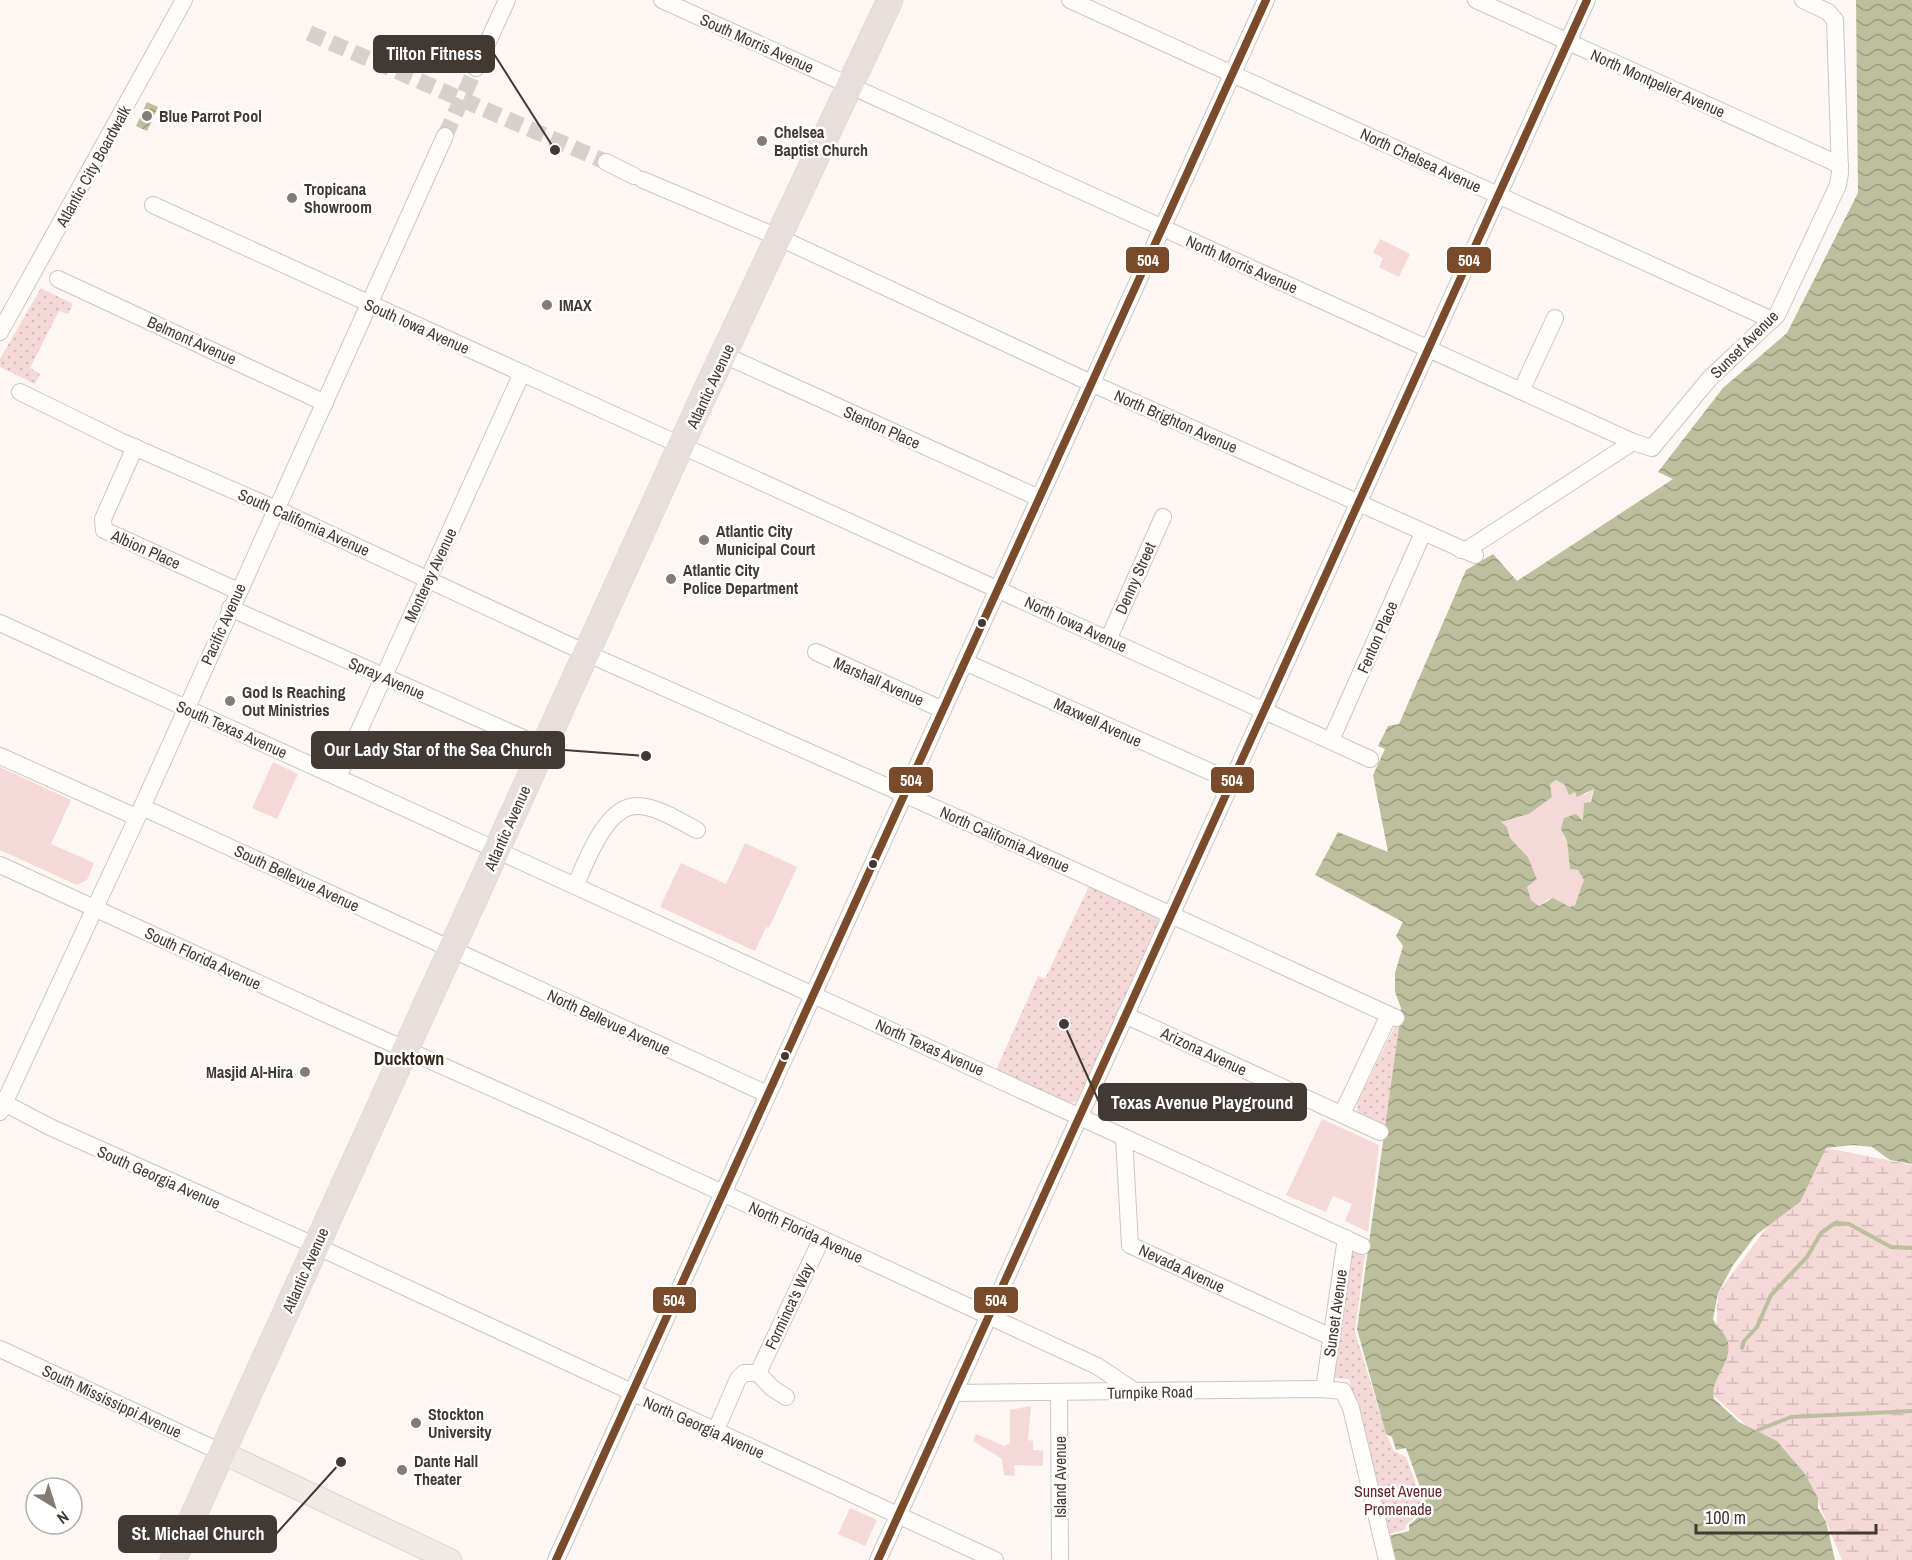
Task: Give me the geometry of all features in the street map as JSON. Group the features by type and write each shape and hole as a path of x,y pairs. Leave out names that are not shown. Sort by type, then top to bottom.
{"highway":[{"name":"Atlantic Avenue","path":"173,1560 586,653 891,0"}],"main road":[{"path":"223,1453 450,1560"}],"street":[{"name":"Atlantic City Boardwalk","path":"0,332 184,0"},
{"path":"476,68 507,0"},
{"name":"South Morris Avenue","path":"662,0 852,85"},
{"name":"North Chelsea Avenue","path":"1070,0 1772,320"},
{"path":"556,1560 766,1094 1266,0"},
{"name":"North Montpelier Avenue","path":"1476,0 1840,165"},
{"path":"878,1560 1587,0"},
{"name":"Sunset Avenue","path":"1633,442 1645,448 1656,446 1710,378 1772,320 1780,309 1838,185 1840,165 1835,20 1828,12 1803,0"},
{"name":"North Morris Avenue","path":"852,85 1633,442"},
{"name":"Pacific Avenue","path":"2,1108 139,812 445,136"},
{"name":"North Brighton Avenue","path":"606,162 638,178 780,238 1090,383 1468,553 1468,549 1633,442"},
{"name":"South Iowa Avenue","path":"153,205 682,445"},
{"name":"Belmont Avenue","path":"58,279 325,403"},
{"path":"1521,391 1555,318"},
{"name":"Stenton Place","path":"724,356 1039,498"},
{"name":"Monterey Avenue","path":"338,777 522,373"},
{"name":"South California Avenue","path":"20,392 135,447 428,578 586,653"},
{"name":"North Iowa Avenue","path":"682,445 1370,759"},
{"name":"Albion Place","path":"135,447 103,519 104,530 238,591"},
{"name":"Denny Street","path":"1108,640 1163,517"},
{"name":"Fenton Place","path":"1331,741 1423,533"},
{"name":"Spray Avenue","path":"230,609 543,747"},
{"name":"South Texas Avenue","path":"0,623 497,850"},
{"name":"Marshall Avenue","path":"816,652 943,710"},
{"name":"North California Avenue","path":"586,653 905,794 1392,1016 1342,1114"},
{"name":"Maxwell Avenue","path":"965,662 1231,782"},
{"name":"South Bellevue Avenue","path":"0,756 139,812 451,949"},
{"path":"575,886 603,829 610,820 629,807 647,808 697,830"},
{"name":"North Texas Avenue","path":"497,850 1362,1246"},
{"name":"South Florida Avenue","path":"0,865 406,1050"},
{"name":"North Bellevue Avenue","path":"451,949 766,1094"},
{"name":"Arizona Avenue","path":"1125,1015 1380,1132"},
{"name":"North Florida Avenue","path":"406,1050 1106,1370 1136,1392"},
{"name":"South Georgia Avenue","path":"2,1108 50,1127 316,1246"},
{"name":"Nevada Avenue","path":"1124,1137 1130,1245 1331,1337"},
{"name":"Sunset Avenue","path":"1324,1389 1346,1238"},
{"name":"Forminca's Way","path":"758,1373 821,1240"},
{"name":"North Georgia Avenue","path":"316,1246 630,1394 995,1560"},
{"name":"South Mississippi Avenue","path":"0,1349 223,1453"},
{"path":"715,1432 738,1379 744,1373 758,1373 772,1388 786,1397"},
{"name":"Turnpike Road","path":"954,1393 1336,1389 1345,1393 1351,1408 1387,1560"},
{"name":"Island Avenue","path":"1059,1393 1060,1560"}],"green space":[{"path":"1380,239 1410,254 1399,277 1379,267 1383,258 1373,253"},
{"path":"41,288 73,304 68,314 59,311 30,368 40,374 35,384 0,367 0,359"},
{"path":"273,762 298,774 277,819 252,808"},
{"path":"0,767 71,800 51,844 94,863 87,880 77,885 0,850"},
{"path":"1556,780 1585,795 1594,788 1584,823 1563,835 1567,841 1570,868 1578,870 1584,880 1579,899 1571,907 1548,899 1539,906 1531,900 1527,887 1537,878 1528,857 1510,838 1507,827 1501,822 1529,814 1552,797 1550,784"},
{"path":"745,843 797,867 769,928 766,927 755,951 660,907 681,863 726,884"},
{"path":"1089,886 1154,915 1158,919 1158,924 1080,1094 1076,1101 1071,1103 996,1070 1038,976 1045,979"},
{"path":"1395,1026 1399,1027 1386,1127 1361,1115 1357,1110 1357,1103"},
{"path":"1322,1119 1379,1145 1368,1232 1345,1221 1352,1204 1333,1196 1326,1212 1286,1195"},
{"path":"1826,1148 1912,1165 1912,1560 1842,1560 1812,1486 1713,1395 1718,1293"},
{"name":"Sunset Avenue Promenade","path":"1351,1248 1365,1253 1355,1332 1387,1436 1394,1451 1406,1457 1425,1509 1406,1525 1405,1530 1385,1535 1349,1379 1335,1378 1331,1374"},
{"path":"1031,1406 1028,1440 1033,1441 1033,1450 1043,1451 1043,1466 1014,1465 1015,1476 1004,1475 1002,1459 973,1441 976,1434 1004,1446 1010,1443 1010,1410"},
{"path":"850,1508 877,1520 865,1546 838,1534"}],"water":[{"path":"1856,0 1912,0 1912,1164 1890,1160 1872,1147 1853,1145 1826,1148 1800,1202 1756,1235 1733,1265 1718,1293 1713,1319 1728,1343 1727,1358 1713,1392 1714,1399 1739,1422 1777,1441 1805,1474 1818,1498 1818,1508 1826,1522 1835,1560 1394,1560 1388,1536 1409,1531 1409,1525 1428,1509 1406,1448 1396,1450 1392,1437 1386,1434 1357,1329 1399,1027 1401,1008 1395,992 1395,973 1403,946 1396,936 1403,922 1315,875 1338,832 1388,852 1373,775 1385,749 1378,746 1388,726 1399,724 1466,570 1493,554 1517,581 1673,479 1658,472 1723,388 1787,333 1858,193","holes":["1556,780 1565,785 1569,795 1575,792 1577,797 1594,789 1591,802 1584,803 1583,821 1576,814 1564,818 1561,829 1567,841 1570,869 1578,870 1584,880 1575,905 1570,907 1553,898 1539,906 1531,900 1527,887 1537,879 1528,857 1510,838 1507,827 1501,822 1529,814 1552,797 1550,784"]},
{"name":"Blue Parrot Pool","path":"147,102 158,107 147,131 136,126"}],"waterway":[{"path":"1742,1348 1744,1341 1757,1327 1771,1295 1807,1257 1821,1233 1835,1223 1849,1224 1891,1247 1912,1248"},
{"path":"1758,1430 1791,1417 1912,1411"}],"tunnel":[{"path":"309,33 606,162"},
{"path":"445,136 476,68"}],"transit line":[{"name":"504","path":"556,1560 1266,0"},
{"name":"504","path":"878,1560 1587,0"}],"place":[{"name":"Blue Parrot Pool","path":"147,116"},
{"name":"Chelsea Baptist Church","path":"762,141"},
{"name":"Tilton Fitness","path":"555,150"},
{"name":"Tropicana Showroom","path":"292,198"},
{"name":"IMAX","path":"547,305"},
{"name":"Atlantic City Municipal Court","path":"704,540"},
{"name":"Atlantic City Police Department","path":"671,579"},
{"name":"God Is Reaching Out Ministries","path":"230,701"},
{"name":"Our Lady Star of the Sea Church","path":"646,756"},
{"name":"Texas Avenue Playground","path":"1064,1024"},
{"name":"Masjid Al-Hira","path":"305,1072"},
{"name":"Stockton University","path":"416,1423"},
{"name":"St. Michael Church","path":"341,1462"},
{"name":"Dante Hall Theater","path":"402,1470"}],"district":[{"name":"Ducktown","path":"409,1058"}]}
